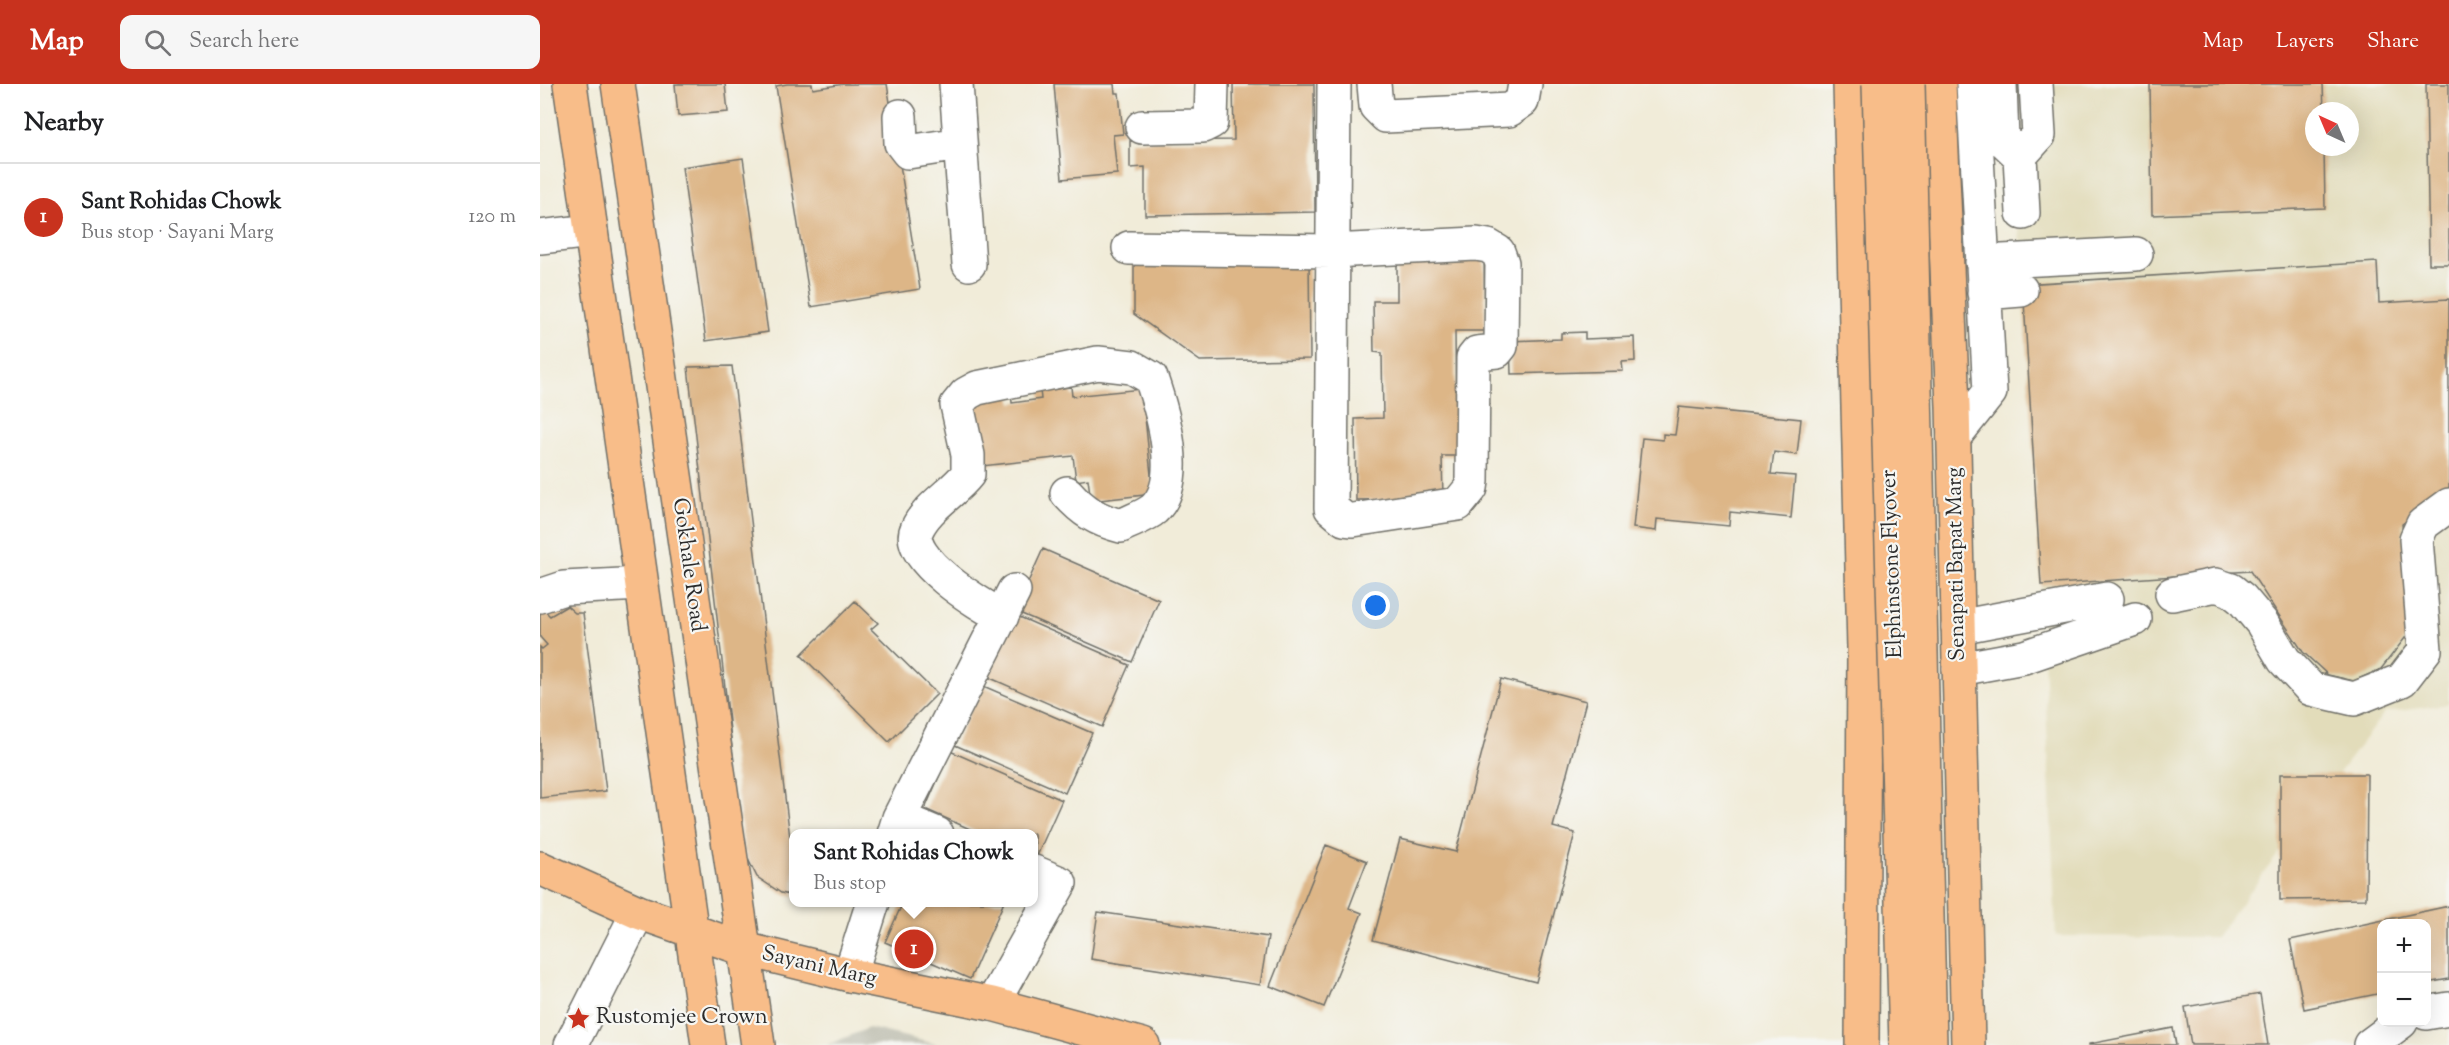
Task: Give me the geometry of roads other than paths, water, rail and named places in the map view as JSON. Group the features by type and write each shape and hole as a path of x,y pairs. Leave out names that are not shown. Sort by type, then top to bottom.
{"main road":[{"path":"570,84 708,1045"},
{"name":"Gokhale Road","path":"618,84 758,1045"},
{"path":"1850,84 1864,649 1862,1045"},
{"name":"Elphinstone Flyover","path":"1879,84 1906,1045"},
{"name":"Elphinstone Flyover","path":"1908,84 1929,1045"},
{"name":"Senapati Bapat Marg","path":"1939,84 1954,422 1968,1045"},
{"path":"1858,397 1954,422"},
{"path":"1864,649 1959,646"},
{"name":"Sayani Marg","path":"540,868 638,912 744,949 850,975 992,1004 1143,1045"}],"street":[{"path":"956,84 969,264"},
{"path":"1142,127 1203,126 1211,122 1212,84"},
{"path":"1129,248 1331,251 1476,243 1498,252 1502,263 1501,346 1497,351 1477,353 1473,358 1472,481 1471,488 1458,504 1353,520 1344,519 1331,508 1331,251 1334,84"},
{"path":"1374,84 1376,106 1386,116 1509,110 1522,101 1525,84"},
{"path":"1954,422 1990,392 1973,84"},
{"path":"2000,84 2002,139 2020,156 2023,213"},
{"path":"2020,156 2039,135 2036,84"},
{"path":"900,116 901,143 908,152 960,144"},
{"path":"540,237 591,231"},
{"path":"1983,277 2136,254"},
{"path":"1983,277 2020,291"},
{"path":"912,829 897,826 1008,603 978,603 933,568 922,557 916,544 916,531 925,517 968,474 968,455 957,405 966,394 977,388 1098,363 1132,367 1151,378 1169,443 1168,473 1163,494 1154,509 1120,526 1104,522 1083,511 1067,493"},
{"path":"1959,646 2024,657 2158,613 2167,605 2172,586 2216,585 2231,590 2242,599 2262,623 2284,660 2311,689 2354,699 2402,680 2424,650 2416,539 2423,524 2449,505"},
{"path":"540,596 564,588 641,584"},
{"path":"1959,646 2105,591 2114,609 2135,619"},
{"path":"992,1004 1060,883 1038,874"},
{"path":"850,975 872,907"},
{"path":"571,1045 638,912"},
{"path":"2431,1012 2449,1009"},
{"path":"2370,1045 2395,1027"}],"place":[{"name":"Sant Rohidas Chowk","path":"914,949"},
{"name":"Rustomjee Crown","path":"578,1018"}]}
